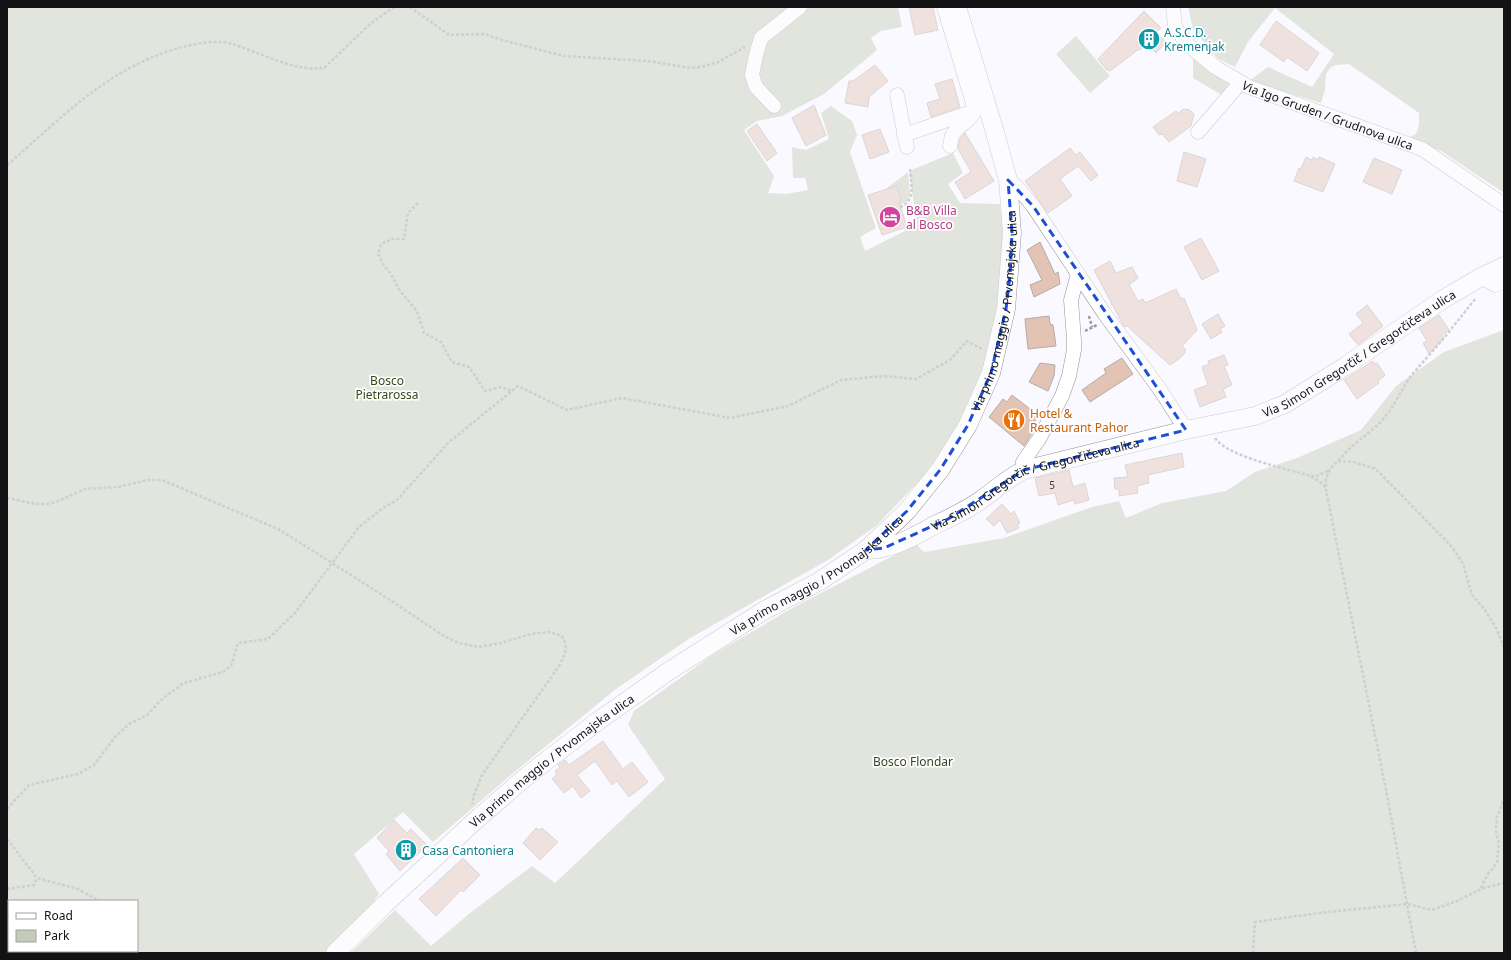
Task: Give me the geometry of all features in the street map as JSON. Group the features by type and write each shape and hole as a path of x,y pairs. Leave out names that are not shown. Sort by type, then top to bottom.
{"main road":[{"name":"Via primo maggio / Prvomajska ulica","path":"335,953 384,905 476,820 528,775 592,725 669,670 765,610 820,581 866,550 907,511 940,470 968,425 995,356 1006,310 1010,276 1012,233 1008,180 981,108 957,7"},
{"name":"Via Simon Gregorčič / Gregorčičeva ulica","path":"866,550 884,548 898,544 948,519 980,501 1012,476 1024,470 1186,430 1255,416 1284,404 1347,365 1442,300 1481,277 1504,266"}],"street":[{"path":"774,106 756,86 752,74 756,55 761,38 800,7"},
{"path":"944,7 981,108"},
{"name":"Via Igo Gruden / Grudnova ulica","path":"1173,7 1175,26 1186,43 1215,68 1249,87 1422,149 1504,204"},
{"path":"1198,132 1241,82"},
{"path":"897,95 905,141 981,108"},
{"path":"950,146 952,135 981,108"},
{"path":"1008,180 1016,186 1032,206 1110,321 1161,391 1186,430"},
{"path":"1024,470 1023,462 1039,439 1062,396 1069,376 1074,350 1071,300 1078,274"},
{"path":"1481,277 1495,285 1504,282"}],"path":[{"path":"7,165 67,111 92,91 149,59 188,46 211,42 230,43 293,65 306,68 325,67 370,24 382,14 394,7"},
{"path":"410,7 449,35 485,34 502,40 564,56 648,61 690,68 701,67 718,62 761,38"},
{"path":"900,207 905,206 910,201 912,187 910,169"},
{"path":"418,203 408,213 404,239 392,239 381,244 378,254 383,264 407,300 417,310 424,333 441,342 452,362 469,367 485,391 501,387 512,391"},
{"path":"1207,426 1218,442 1231,451 1311,476 1317,476 1330,469 1350,448 1378,425 1389,412 1410,378 1479,294 1481,277"},
{"path":"1074,340 1089,328 1110,321"},
{"path":"7,809 28,785 78,774 94,766 115,737 129,724 147,715 163,698 184,683 223,672 231,666 238,643 268,639 295,614 359,527 383,508 397,500 449,442 518,386 567,410 622,398 730,418 788,406 841,380 884,376 916,378 950,360 967,341 995,356"},
{"path":"1338,462 1354,462 1376,469 1453,548 1463,564 1472,595 1485,610 1496,628 1504,647"},
{"path":"1330,469 1326,479 1326,490 1383,774 1416,953"},
{"path":"1311,476 1322,484 1326,490"},
{"path":"7,498 36,504 47,504 56,502 86,489 118,487 148,480 162,480 278,529 444,636 459,643 479,647 501,643 531,634 549,632 562,636 567,645 559,666 482,775 474,794 472,805 476,820"},
{"path":"1481,889 1487,875 1497,863 1499,844 1496,831 1497,817 1504,799"},
{"path":"7,839 37,878 78,889 97,900"},
{"path":"7,889 34,885 37,878"},
{"path":"1253,953 1255,922 1319,913 1406,904 1432,910 1458,901 1481,889 1504,883"}],"highlighted area":[{"path":"1008,180 1033,206 1186,430 1024,470 948,519 884,548 866,550 907,511 940,470 968,425 991,373 1006,309 1010,275 1012,233"}],"green space":[{"name":"Bosco Pietrarossa","path":"7,7 898,7 902,27 881,31 871,38 877,50 824,94 782,116 757,121 744,130 774,176 768,193 786,194 808,190 805,178 793,178 792,147 806,150 829,139 821,113 831,106 852,121 857,135 850,152 876,228 860,237 865,251 917,225 909,171 953,153 963,173 948,184 960,203 1000,204 1003,230 1002,266 998,306 985,362 968,408 941,453 921,479 876,526 828,560 690,638 616,689 518,769 433,842 403,812 354,854 379,894 375,899 377,901 326,953 7,953"},
{"path":"1188,7 1504,7 1504,193 1441,151 1408,138 1416,134 1419,125 1419,113 1349,64 1331,67 1326,74 1325,90 1321,103 1249,81 1268,67 1312,87 1334,54 1275,8 1248,42 1235,67 1218,59 1193,29"},
{"path":"1076,36 1110,76 1090,93 1056,54"},
{"path":"1193,57 1236,83 1222,95 1193,78"},
{"path":"908,172 910,193 908,201 900,205 899,202 901,201 897,186 883,191"},
{"name":"Bosco Flondar","path":"1504,330 1504,953 350,953 395,910 431,946 470,913 532,866 555,883 665,779 628,725 634,711 714,654 794,607 916,544 924,552 1004,538 1092,507 1119,501 1126,518 1162,503 1226,491 1255,472 1297,458 1361,430 1396,386 1444,352"}],"building":[{"path":"909,7 933,7 938,30 915,35"},
{"name":"A.S.C.D. Kremenjak","path":"1144,11 1161,28 1156,33 1166,42 1156,53 1147,44 1110,71 1106,69 1098,59"},
{"path":"1276,21 1319,53 1307,71 1287,57 1284,62 1260,45"},
{"path":"875,65 888,81 869,97 868,107 845,103 849,81 853,81"},
{"path":"952,79 960,107 931,117 927,103 940,99 935,84"},
{"path":"814,105 826,135 806,146 792,118"},
{"path":"1184,109 1190,110 1194,114 1191,126 1169,142 1162,134 1159,135 1153,127 1176,111 1178,113"},
{"path":"757,124 777,153 767,161 747,131"},
{"path":"880,129 889,152 870,159 862,135"},
{"path":"965,133 994,181 965,199 955,182 971,172 958,149 960,139"},
{"path":"1070,148 1076,155 1080,152 1098,175 1091,181 1078,166 1060,179 1072,196 1048,213 1025,181"},
{"path":"1184,152 1206,159 1197,187 1177,181"},
{"path":"1306,157 1312,160 1313,157 1318,160 1319,157 1335,164 1323,192 1294,181 1299,168 1301,169"},
{"path":"1374,158 1402,170 1392,194 1363,182"},
{"name":"B&B Villa al Bosco","path":"897,186 901,201 899,202 907,227 882,235 868,195"},
{"path":"1201,238 1219,271 1202,280 1184,247"},
{"path":"1040,242 1055,274 1058,272 1060,284 1034,297 1030,285 1042,280 1027,250"},
{"path":"1110,261 1116,273 1132,267 1138,278 1129,285 1138,301 1143,299 1145,303 1176,289 1181,299 1184,298 1197,330 1182,346 1185,349 1185,353 1170,365 1127,326 1125,327 1123,325 1094,270"},
{"path":"1367,305 1383,326 1358,345 1349,334 1363,323 1356,314"},
{"path":"1218,314 1225,326 1220,329 1222,332 1211,339 1202,324"},
{"path":"1439,315 1449,330 1442,335 1444,338 1429,354 1423,343 1427,341 1419,328"},
{"path":"1049,316 1050,324 1053,325 1056,346 1028,349 1025,319"},
{"path":"1224,355 1228,365 1224,366 1232,385 1223,389 1226,397 1200,407 1194,390 1208,385 1202,367 1209,364 1208,361"},
{"path":"1122,358 1133,374 1090,402 1082,390 1106,373 1104,369"},
{"path":"1373,361 1375,364 1377,363 1385,375 1378,381 1379,383 1357,399 1344,380"},
{"path":"1040,363 1055,365 1054,376 1048,391 1029,382"},
{"name":"Hotel & Restaurant Pahor","path":"1012,395 1039,416 1034,422 1037,425 1024,446 989,417 1003,399 1007,402"},
{"path":"1182,453 1184,467 1148,475 1149,483 1137,486 1138,493 1119,496 1119,489 1115,489 1114,478 1128,477 1125,465"},
{"path":"1069,470 1073,487 1085,483 1089,500 1075,504 1074,500 1058,505 1055,493 1039,496 1035,478"},
{"path":"1002,504 1011,514 1014,511 1020,523 1017,524 1019,528 1007,533 1000,520 994,526 986,519"},
{"path":"603,741 623,769 632,762 648,782 629,797 617,781 612,785 595,761 577,775 590,791 581,798 573,786 564,793 552,779 557,774 555,771 560,767 558,765 565,760 569,765"},
{"name":"Casa Cantoniera","path":"394,820 407,833 411,829 427,845 400,871 386,854 389,851 377,838"},
{"path":"536,828 539,830 542,828 558,842 540,860 523,843"},
{"path":"463,858 480,875 463,892 461,890 436,916 419,899"}],"place":[{"name":"A.S.C.D. Kremenjak","path":"1149,39"},
{"name":"B&B Villa al Bosco","path":"890,217"},
{"name":"Hotel & Restaurant Pahor","path":"1014,420"},
{"name":"Casa Cantoniera","path":"406,850"}]}
